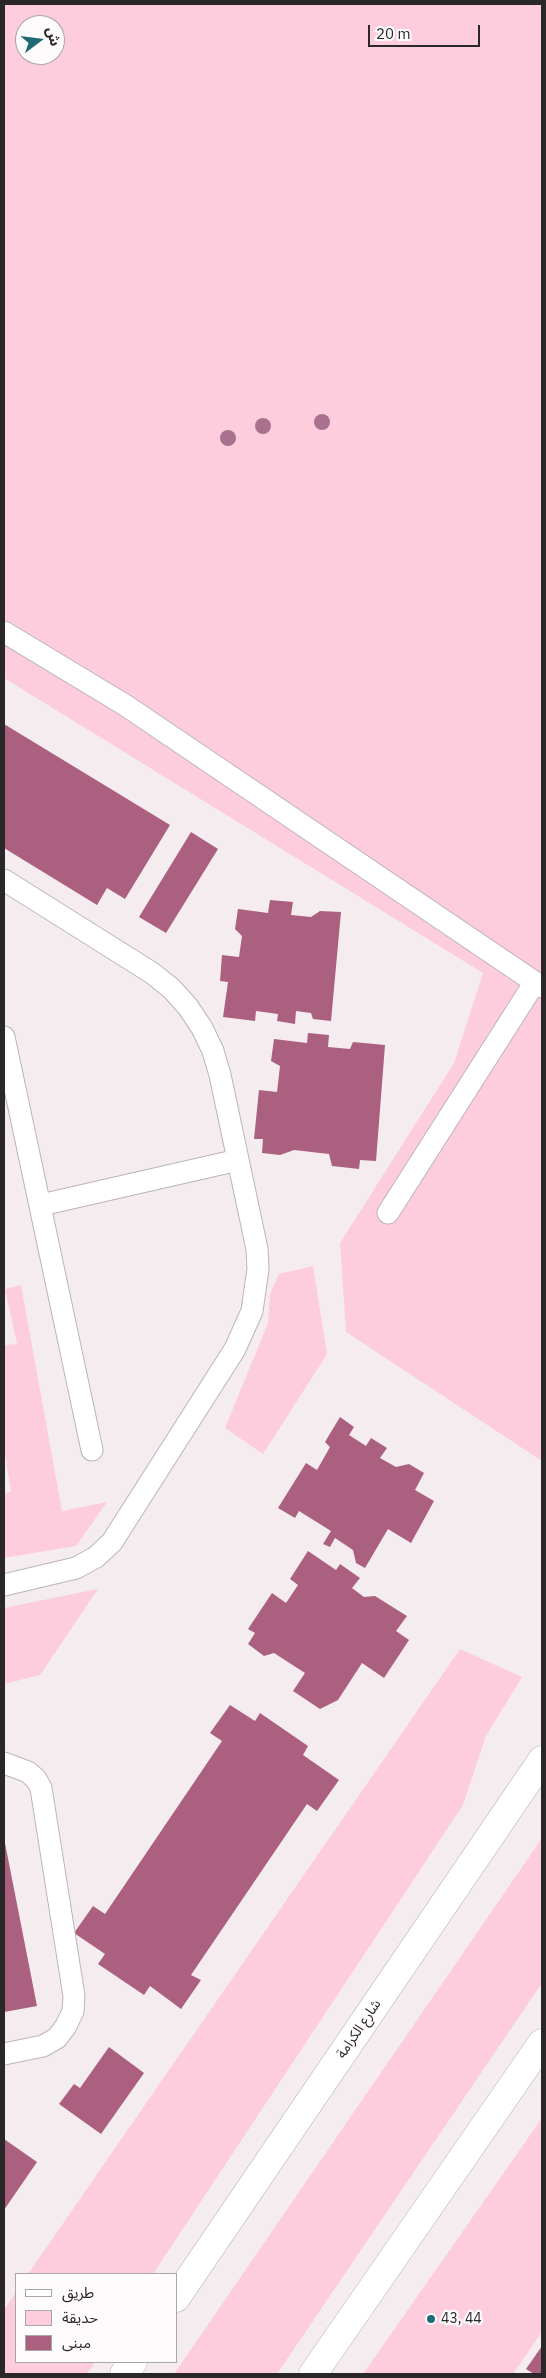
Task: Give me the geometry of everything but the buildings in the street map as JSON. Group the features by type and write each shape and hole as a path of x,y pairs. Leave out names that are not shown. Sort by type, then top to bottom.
{"main road":[{"name":"شارع الكرامة","path":"178,2295 542,1760"},
{"path":"313,2374 542,2043"},
{"path":"124,2374 132,2363"}],"lane":[{"path":"4,632 125,705 539,985 388,1213"},
{"path":"4,880 152,973 172,989 188,1007 202,1028 213,1051 257,1248 258,1269 252,1311 235,1349 112,1542 96,1557 76,1568 4,1584"},
{"path":"4,1037 92,1450"},
{"path":"40,1205 238,1160"},
{"path":"4,1763 28,1772 36,1779 41,1788 74,1996 73,2011 66,2026 57,2038 43,2046 4,2054"}],"green space":[{"path":"4,4 542,4 542,1461 346,1332 340,1243 454,1063 483,973 4,678"},
{"path":"313,1266 327,1354 263,1454 225,1428 268,1323 270,1294 279,1274"},
{"path":"21,1285 62,1511 107,1502 76,1546 4,1558 4,1493 11,1492 4,1449 4,1345 17,1344 5,1289"},
{"path":"98,1589 40,1675 4,1684 4,1608"},
{"path":"460,1649 522,1677 486,1736 463,1805 154,2273 29,2273"},
{"path":"542,1838 542,1983 277,2374 174,2374"},
{"path":"542,2118 542,2332 513,2374 363,2374"},
{"path":"15,2294 15,2363 94,2363 87,2374 4,2374 4,2310"}],"place":[{"name":"43, 44","path":"431,2319"}]}
